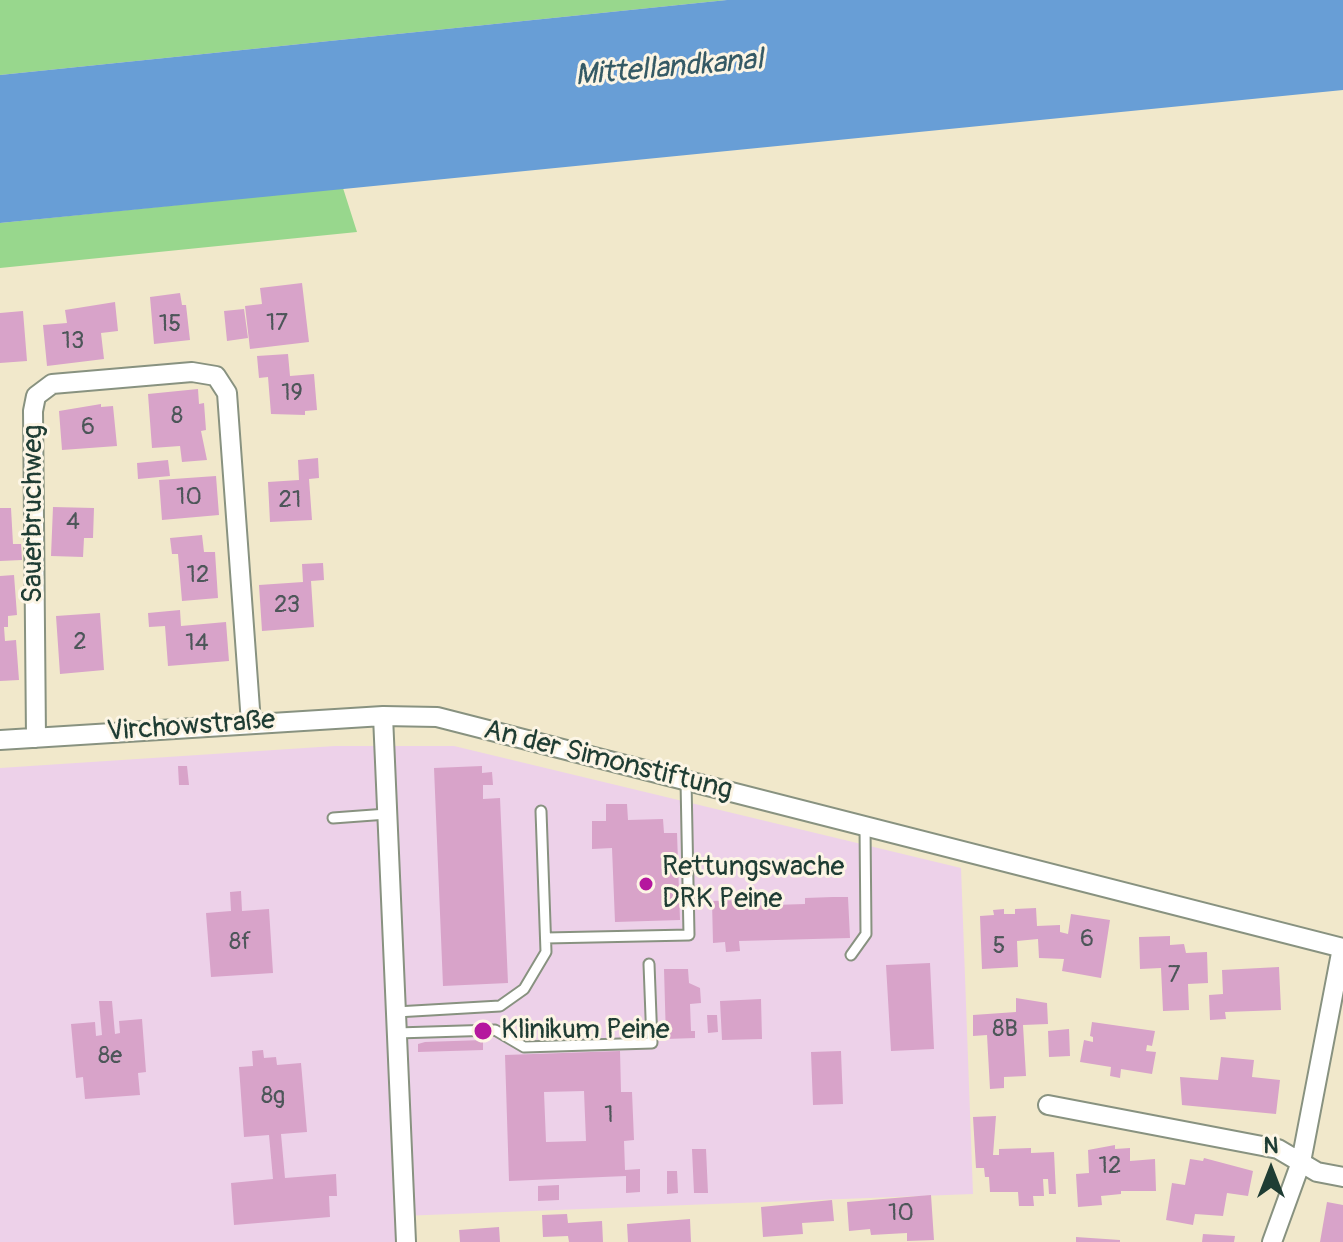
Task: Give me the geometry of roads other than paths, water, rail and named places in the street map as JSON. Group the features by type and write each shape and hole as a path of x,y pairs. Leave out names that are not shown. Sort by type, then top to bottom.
{"street":[{"name":"Sauerbruchweg","path":"36,738 36,396 52,384 192,372 216,376 227,393 251,723"},
{"name":"Virchowstraße","path":"0,740 383,716"},
{"name":"An der Simonstiftung","path":"383,716 437,717 1342,948"},
{"path":"383,716 406,1242"},
{"path":"1272,1242 1301,1162 1342,948"},
{"path":"1048,1105 1278,1149 1317,1172 1343,1177"}],"lane":[{"path":"546,938 689,935 686,781"},
{"path":"396,1012 500,1006 524,989 546,952 541,811"},
{"path":"333,818 387,814"},
{"path":"851,955 866,934 865,826"},
{"path":"397,1033 495,1030 524,1047 652,1043 649,964"}],"water":[{"name":"Mittellandkanal","path":"727,0 1343,0 1343,90 0,223 0,75"}],"place":[{"name":"Rettungswache DRK Peine","path":"646,884"},
{"name":"Klinikum Peine","path":"483,1031"}]}
